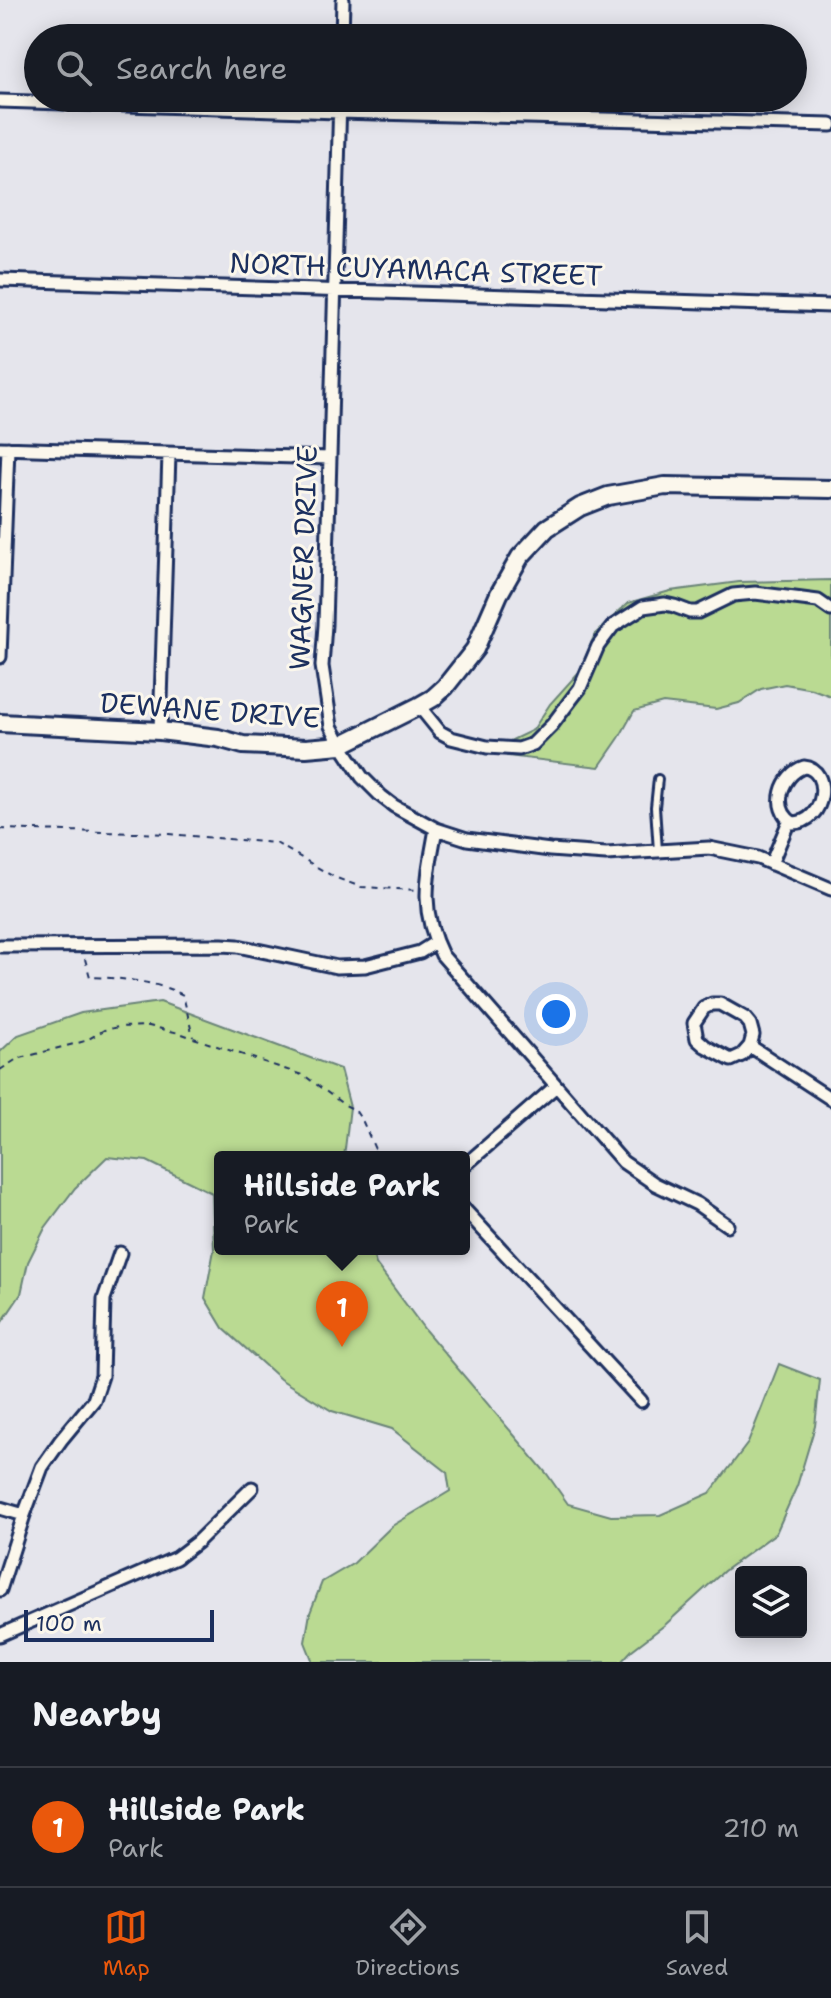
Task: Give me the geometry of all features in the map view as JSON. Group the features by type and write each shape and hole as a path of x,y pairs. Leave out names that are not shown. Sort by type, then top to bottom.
{"street":[{"path":"342,24 343,0"},
{"path":"0,101 24,102"},
{"path":"339,112 831,125"},
{"name":"WAGNER DRIVE","path":"339,112 322,666 331,726 341,745 362,777 394,806 436,829 467,839 606,854 709,848 758,858 831,889"},
{"name":"NORTH CUYAMACA STREET","path":"0,280 831,306"},
{"path":"0,657 4,448 330,458"},
{"path":"160,731 169,454"},
{"name":"DEWANE DRIVE","path":"0,723 160,731 218,738 243,745 306,748 341,745 419,706 439,692 471,656 506,581 524,552 547,528 572,511 608,496 665,486 831,489"},
{"path":"419,706 440,732 451,738 487,747 519,749 533,744 541,736 580,688 598,646 613,626 643,607 665,604 698,612 733,595 755,593 818,601 831,610"},
{"path":"799,768 814,768 823,775 826,785 820,809 806,821 789,821 782,812 780,800 791,774 799,768"},
{"path":"771,864 789,821"},
{"path":"436,829 426,891 428,915 442,955 623,1162 655,1184 697,1204 727,1225"},
{"path":"0,946 238,946 337,967 365,966 420,952 436,942"},
{"path":"720,1004 750,1024 753,1035 750,1046 742,1055 731,1060 697,1039 694,1023 704,1008 720,1004"},
{"path":"750,1046 831,1099"},
{"path":"470,1161 556,1086"},
{"path":"470,1216 641,1401"},
{"path":"0,1590 42,1467 94,1400 102,1376 104,1299 120,1253"},
{"path":"0,1635 176,1558 197,1542 252,1488"},
{"path":"0,1508 24,1515"}],"lane":[{"path":"658,779 655,807 658,851"}],"path":[{"path":"0,829 169,834 276,843 334,877 361,887 426,891"},
{"path":"82,946 90,977 152,985 183,995 193,1038"},
{"path":"0,1070 17,1059 85,1041 104,1030 149,1026 305,1076 355,1110 376,1151"}],"green space":[{"path":"831,580 831,696 785,684 761,689 739,703 716,709 663,703 634,711 599,767 507,756 510,741 533,730 550,704 579,672 595,634 628,603 670,591 739,582"},
{"path":"160,1002 340,1069 350,1107 345,1151 214,1151 214,1250 212,1193 147,1161 107,1157 75,1188 45,1228 28,1262 21,1294 0,1325 0,1052 18,1035 81,1013"},
{"path":"214,1250 214,1255 373,1255 376,1264 425,1330 547,1474 568,1504 611,1516 660,1515 710,1493 748,1443 779,1364 820,1380 815,1426 797,1486 776,1533 724,1571 621,1662 313,1662 305,1642 310,1613 322,1582 354,1563 392,1526 450,1491 447,1472 392,1429 332,1411 280,1379 223,1328 205,1298"}],"place":[{"name":"Hillside Park","path":"342,1347"}]}
